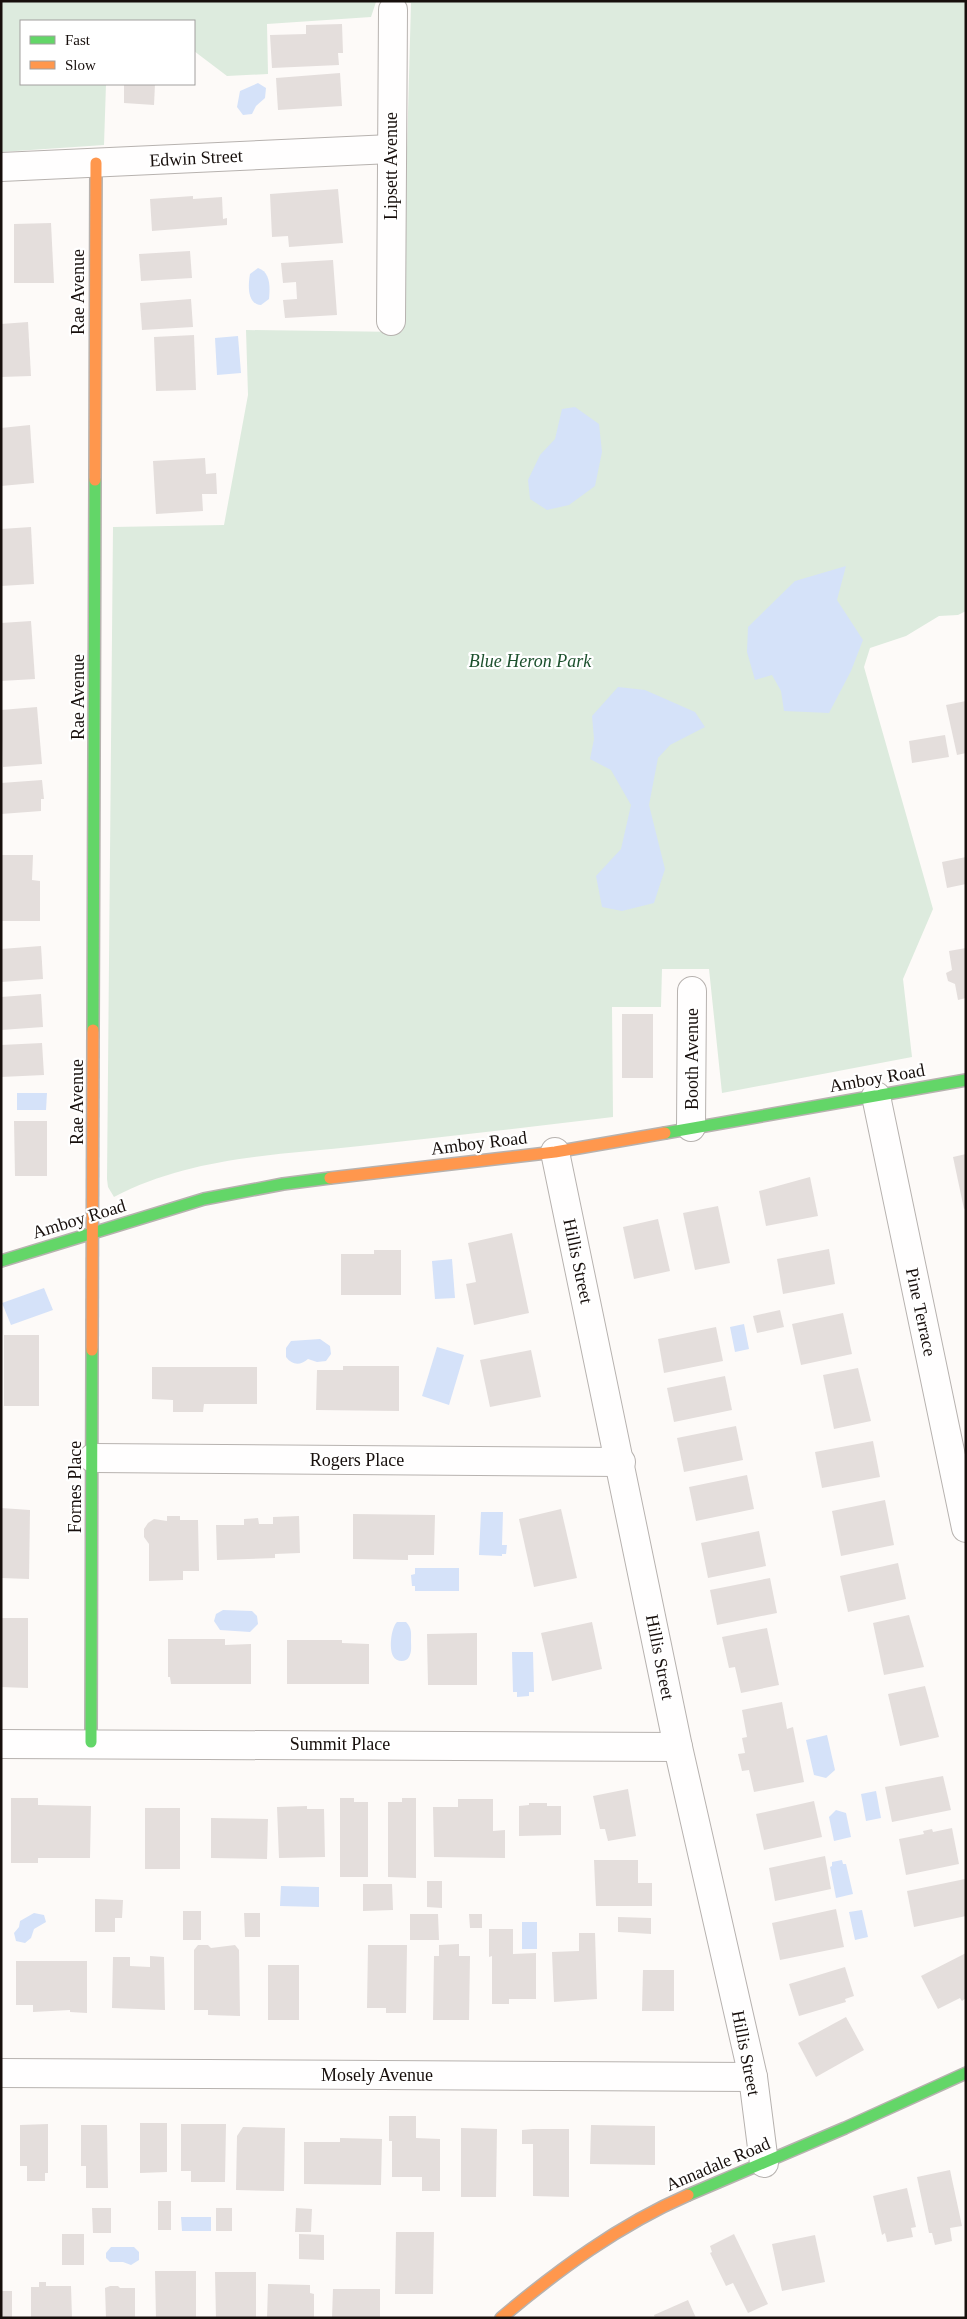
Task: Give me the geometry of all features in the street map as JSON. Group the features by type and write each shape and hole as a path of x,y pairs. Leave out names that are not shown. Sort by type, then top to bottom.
{"street":[{"name":"Lipsett Avenue","path":"391,322 393,10"},
{"name":"Edwin Street","path":"1,168 391,149"},
{"name":"Rae Avenue","path":"94,1232 96,163"},
{"name":"Booth Avenue","path":"691,1127 692,991"},
{"name":"Amboy Road","path":"1,1261 204,1199 283,1184 554,1152 966,1080"},
{"name":"Pine Terrace","path":"876,1096 966,1528"},
{"name":"Hillis Street","path":"554,1152 678,1747 753,2077 764,2163"},
{"name":"Fornes Place","path":"91,1742 94,1232"},
{"name":"Rogers Place","path":"93,1458 620,1462"},
{"name":"Summit Place","path":"1,1744 91,1742 678,1747"},
{"name":"Mosely Avenue","path":"1,2072 753,2077"},
{"name":"Annadale Road","path":"502,2318 534,2290 592,2248 654,2211 721,2180 888,2111 966,2073"}],"green space":[{"name":"Blue Heron Park","path":"1,1 966,1 966,611 958,615 939,616 906,636 870,648 864,667 933,909 903,979 912,1057 722,1093 709,969 662,969 661,1007 612,1007 613,1117 234,1160 173,1173 114,1197 108,1187 107,1179 113,527 224,525 248,395 246,330 402,332 411,3 376,2 371,17 267,24 268,74 227,76 195,52 195,20 20,20 20,85 106,85 104,145 1,152"}],"water":[{"path":"258,83 266,88 265,98 256,106 252,114 243,115 237,107 240,91"},
{"path":"258,268 265,273 269,285 269,299 261,305 253,301 249,288 250,274"},
{"path":"238,336 241,373 217,375 215,338"},
{"path":"575,407 599,424 602,452 595,486 569,505 547,510 530,499 528,480 540,455 555,439 562,409"},
{"path":"846,566 837,600 863,640 851,671 829,713 784,711 781,691 772,675 755,680 747,652 748,627 795,581"},
{"path":"618,687 645,690 695,712 705,727 670,745 658,758 649,805 665,869 654,903 622,911 602,907 596,876 621,849 631,805 611,770 590,759 594,739 592,716"},
{"path":"17,1093 47,1093 46,1110 17,1110"},
{"path":"452,1259 455,1298 435,1299 432,1261"},
{"path":"44,1288 53,1310 11,1325 2,1303"},
{"path":"744,1324 749,1349 735,1352 730,1327"},
{"path":"320,1339 330,1346 331,1354 326,1361 317,1362 308,1359 296,1364 286,1357 286,1348 291,1341"},
{"path":"437,1347 464,1355 449,1405 422,1396"},
{"path":"481,1512 503,1512 502,1545 507,1545 506,1554 502,1554 502,1556 479,1555"},
{"path":"415,1568 459,1568 459,1591 415,1591 415,1586 412,1586 411,1575 415,1574"},
{"path":"223,1610 252,1611 257,1616 258,1624 250,1632 220,1630 214,1621 216,1614"},
{"path":"397,1622 406,1622 411,1631 411,1653 408,1659 403,1661 396,1660 392,1652 392,1633"},
{"path":"512,1652 533,1652 534,1692 529,1692 529,1696 517,1697 517,1692 513,1692"},
{"path":"827,1735 835,1770 826,1778 814,1775 806,1740"},
{"path":"876,1791 881,1818 866,1821 861,1794"},
{"path":"836,1810 846,1813 851,1837 834,1841 829,1817"},
{"path":"842,1860 843,1864 846,1864 853,1894 836,1898 830,1867 832,1862"},
{"path":"281,1886 319,1887 319,1907 280,1906"},
{"path":"862,1910 868,1937 855,1940 849,1912"},
{"path":"34,1913 44,1915 46,1922 34,1929 31,1938 25,1943 16,1941 14,1933 19,1927 20,1921"},
{"path":"522,1922 537,1922 537,1949 522,1949"},
{"path":"181,2217 211,2217 211,2231 182,2231"},
{"path":"111,2247 134,2247 139,2252 139,2260 131,2265 123,2262 110,2262 106,2258 106,2253"}],"building":[{"path":"342,24 343,53 338,53 339,65 272,68 270,35 306,34 306,25"},
{"path":"340,73 342,106 278,110 276,78"},
{"path":"124,85 155,85 154,105 124,103"},
{"path":"338,189 343,243 289,247 288,236 272,237 270,194"},
{"path":"193,196 193,199 222,197 223,219 227,218 227,225 152,231 150,199"},
{"path":"51,223 54,283 14,283 14,224"},
{"path":"190,251 192,278 141,281 139,254"},
{"path":"333,260 337,315 285,318 283,300 297,299 296,282 283,283 281,263"},
{"path":"191,299 193,327 142,330 140,303"},
{"path":"28,322 31,376 1,377 1,324"},
{"path":"194,335 196,390 156,391 154,337"},
{"path":"30,425 34,483 1,486 1,428"},
{"path":"205,458 206,474 216,473 217,494 202,494 203,511 156,514 153,461"},
{"path":"31,527 34,584 1,586 1,529"},
{"path":"31,621 35,679 1,681 1,623"},
{"path":"966,701 966,753 957,755 946,705"},
{"path":"37,707 42,764 3,767 1,710"},
{"path":"945,735 949,757 912,763 909,741"},
{"path":"42,780 44,799 41,799 41,811 1,814 1,783"},
{"path":"1,855 33,855 32,880 40,881 40,921 1,921"},
{"path":"966,857 966,884 947,888 942,862"},
{"path":"41,946 43,979 1,982 1,949"},
{"path":"966,948 966,998 958,1000 955,984 948,981 946,973 952,970 949,951"},
{"path":"41,994 43,1027 1,1030 1,997"},
{"path":"622,1014 653,1014 653,1078 622,1078"},
{"path":"42,1043 44,1075 1,1077 1,1045"},
{"path":"14,1121 47,1121 47,1176 15,1176"},
{"path":"966,1154 966,1208 964,1209 953,1157"},
{"path":"810,1177 818,1216 766,1226 759,1191"},
{"path":"718,1206 730,1263 695,1270 683,1213"},
{"path":"658,1219 670,1271 634,1279 623,1227"},
{"path":"512,1233 529,1313 474,1325 466,1284 476,1282 468,1243"},
{"path":"829,1249 835,1284 783,1294 777,1259"},
{"path":"374,1250 401,1250 401,1295 341,1295 341,1254 374,1254"},
{"path":"780,1310 784,1327 757,1333 753,1316"},
{"path":"843,1313 852,1354 801,1365 792,1324"},
{"path":"716,1327 723,1361 664,1373 658,1339"},
{"path":"4,1335 39,1335 39,1406 4,1406"},
{"path":"531,1350 541,1397 490,1407 480,1360"},
{"path":"343,1366 399,1366 399,1411 316,1410 317,1370 343,1370"},
{"path":"152,1367 257,1367 257,1404 204,1404 203,1412 173,1412 173,1400 152,1399"},
{"path":"858,1368 871,1421 834,1429 823,1375"},
{"path":"725,1376 732,1410 674,1422 667,1388"},
{"path":"736,1426 743,1460 684,1472 677,1438"},
{"path":"873,1441 880,1477 822,1488 815,1452"},
{"path":"747,1475 754,1509 696,1521 689,1487"},
{"path":"885,1500 894,1545 841,1556 832,1511"},
{"path":"1,1508 30,1510 29,1579 1,1578"},
{"path":"561,1509 577,1578 534,1587 519,1519"},
{"path":"353,1514 435,1515 434,1555 408,1555 408,1560 353,1559"},
{"path":"167,1516 180,1516 180,1520 198,1520 199,1571 183,1571 183,1580 149,1581 149,1544 144,1537 144,1529 154,1519 167,1521"},
{"path":"299,1516 300,1553 275,1554 275,1558 217,1560 216,1525 244,1525 244,1519 258,1518 259,1524 273,1524 273,1517"},
{"path":"759,1531 766,1566 708,1578 701,1543"},
{"path":"898,1563 906,1599 848,1612 840,1576"},
{"path":"770,1578 777,1613 717,1625 710,1590"},
{"path":"909,1615 924,1667 884,1675 873,1623"},
{"path":"1,1618 28,1618 28,1688 1,1687"},
{"path":"592,1622 602,1669 552,1681 541,1633"},
{"path":"767,1628 779,1685 741,1693 735,1667 729,1668 722,1637"},
{"path":"477,1633 477,1685 428,1685 427,1634"},
{"path":"168,1639 225,1639 225,1645 251,1644 251,1684 171,1684 170,1677 168,1677"},
{"path":"287,1640 342,1640 342,1643 369,1644 369,1684 287,1684"},
{"path":"925,1686 939,1737 900,1746 888,1694"},
{"path":"782,1702 787,1729 793,1727 804,1782 754,1792 749,1770 742,1771 738,1754 745,1753 742,1738 747,1737 742,1710"},
{"path":"943,1776 951,1810 892,1822 885,1787"},
{"path":"628,1789 636,1836 608,1841 605,1829 600,1829 593,1796"},
{"path":"11,1798 38,1798 38,1805 91,1806 90,1858 38,1858 38,1863 11,1863"},
{"path":"340,1798 354,1798 354,1802 368,1802 368,1877 340,1877"},
{"path":"402,1798 416,1798 416,1878 388,1877 388,1802 402,1802"},
{"path":"458,1799 493,1799 493,1831 505,1830 505,1858 434,1857 433,1807 458,1807"},
{"path":"814,1801 822,1837 764,1850 756,1814"},
{"path":"529,1803 547,1803 547,1806 561,1806 561,1835 519,1836 519,1806 529,1805"},
{"path":"307,1806 307,1809 324,1809 325,1857 279,1858 277,1807"},
{"path":"145,1808 180,1808 180,1869 145,1869"},
{"path":"211,1818 268,1819 267,1859 211,1858"},
{"path":"952,1828 959,1864 906,1875 899,1839 924,1834 923,1831 932,1829 933,1832"},
{"path":"825,1856 831,1889 775,1901 769,1868"},
{"path":"594,1860 638,1860 638,1883 652,1883 652,1906 596,1906"},
{"path":"965,1879 966,1916 914,1927 907,1891"},
{"path":"427,1881 442,1881 442,1908 427,1907"},
{"path":"363,1884 392,1884 393,1910 363,1911"},
{"path":"95,1899 123,1900 122,1918 115,1918 115,1932 95,1932"},
{"path":"836,1909 844,1947 780,1960 772,1923"},
{"path":"183,1911 201,1911 201,1940 183,1940"},
{"path":"244,1913 260,1913 260,1937 245,1937"},
{"path":"410,1914 438,1914 439,1940 410,1940"},
{"path":"469,1914 482,1914 482,1928 470,1928"},
{"path":"618,1917 651,1918 651,1934 618,1932"},
{"path":"489,1929 513,1929 513,1954 536,1953 536,1999 509,1999 509,2004 492,2004 492,1956 489,1957"},
{"path":"579,1933 595,1933 597,1999 554,2002 552,1952 579,1951"},
{"path":"459,1944 459,1956 470,1956 469,2020 433,2020 434,1956 439,1956 439,1945"},
{"path":"198,1945 208,1945 211,1948 235,1945 239,1950 240,2016 208,2015 208,2010 194,2010 194,1950"},
{"path":"368,1945 407,1945 406,2013 386,2013 386,2008 367,2008"},
{"path":"966,1953 966,1998 962,2001 960,1998 938,2009 921,1976"},
{"path":"150,1956 164,1957 165,2010 112,2008 113,1957 130,1957 130,1966 150,1967"},
{"path":"16,1961 87,1961 87,2013 70,2012 70,2010 33,2012 33,2005 16,2005"},
{"path":"268,1965 299,1965 299,2020 268,2020"},
{"path":"845,1967 854,1996 845,1999 846,2002 799,2016 789,1984"},
{"path":"643,1970 674,1970 674,2011 642,2011"},
{"path":"846,2017 864,2050 816,2077 798,2043"},
{"path":"389,2116 416,2116 416,2138 440,2139 440,2191 422,2191 422,2177 392,2177 392,2141 389,2141"},
{"path":"140,2123 167,2123 167,2172 140,2173"},
{"path":"48,2124 48,2173 45,2173 45,2181 27,2181 27,2166 20,2166 20,2125"},
{"path":"181,2124 226,2124 225,2182 191,2182 191,2171 181,2171"},
{"path":"81,2125 107,2125 108,2188 86,2188 86,2166 81,2166"},
{"path":"591,2125 655,2126 655,2165 590,2164"},
{"path":"243,2127 285,2128 284,2191 236,2190 237,2136"},
{"path":"461,2128 497,2129 496,2197 461,2197"},
{"path":"569,2129 569,2197 533,2196 533,2144 522,2144 522,2130"},
{"path":"340,2138 382,2139 381,2185 304,2184 304,2142 340,2142"},
{"path":"950,2170 962,2226 950,2228 952,2241 935,2245 932,2233 929,2233 917,2177"},
{"path":"907,2188 916,2227 911,2228 913,2237 887,2242 885,2233 882,2235 873,2196"},
{"path":"158,2201 171,2201 171,2230 158,2230"},
{"path":"92,2208 111,2208 111,2233 93,2233"},
{"path":"216,2208 232,2208 232,2231 216,2231"},
{"path":"296,2208 312,2209 311,2232 295,2232"},
{"path":"396,2232 434,2232 433,2294 395,2294"},
{"path":"62,2234 84,2234 84,2265 62,2265"},
{"path":"299,2234 324,2235 324,2260 299,2259"},
{"path":"734,2234 768,2304 748,2313 733,2283 726,2286 710,2253 712,2252 710,2246"},
{"path":"815,2235 825,2282 782,2291 772,2244"},
{"path":"155,2271 196,2271 196,2318 156,2318"},
{"path":"215,2272 256,2272 256,2318 216,2318"},
{"path":"39,2282 46,2282 46,2286 71,2286 72,2318 31,2318 31,2287 39,2287"},
{"path":"268,2284 310,2285 310,2293 314,2294 314,2318 267,2318"},
{"path":"110,2286 135,2288 135,2318 106,2318 105,2288"},
{"path":"333,2289 380,2289 380,2318 332,2318"},
{"path":"1,2291 12,2291 12,2318 1,2318"},
{"path":"688,2300 696,2318 655,2318 654,2315"}],"traffic: fast":[{"path":"93,1030 95,480"},
{"path":"665,1133 966,1080"},
{"path":"1,1261 204,1199 283,1184 330,1178"},
{"path":"91,1742 92,1350"},
{"path":"688,2195 845,2128 966,2073"}],"traffic: slow":[{"path":"95,480 96,163"},
{"path":"92,1350 93,1030"},
{"path":"330,1178 555,1152 665,1133"},
{"path":"501,2318 567,2266 614,2234 662,2207 688,2195"}]}
